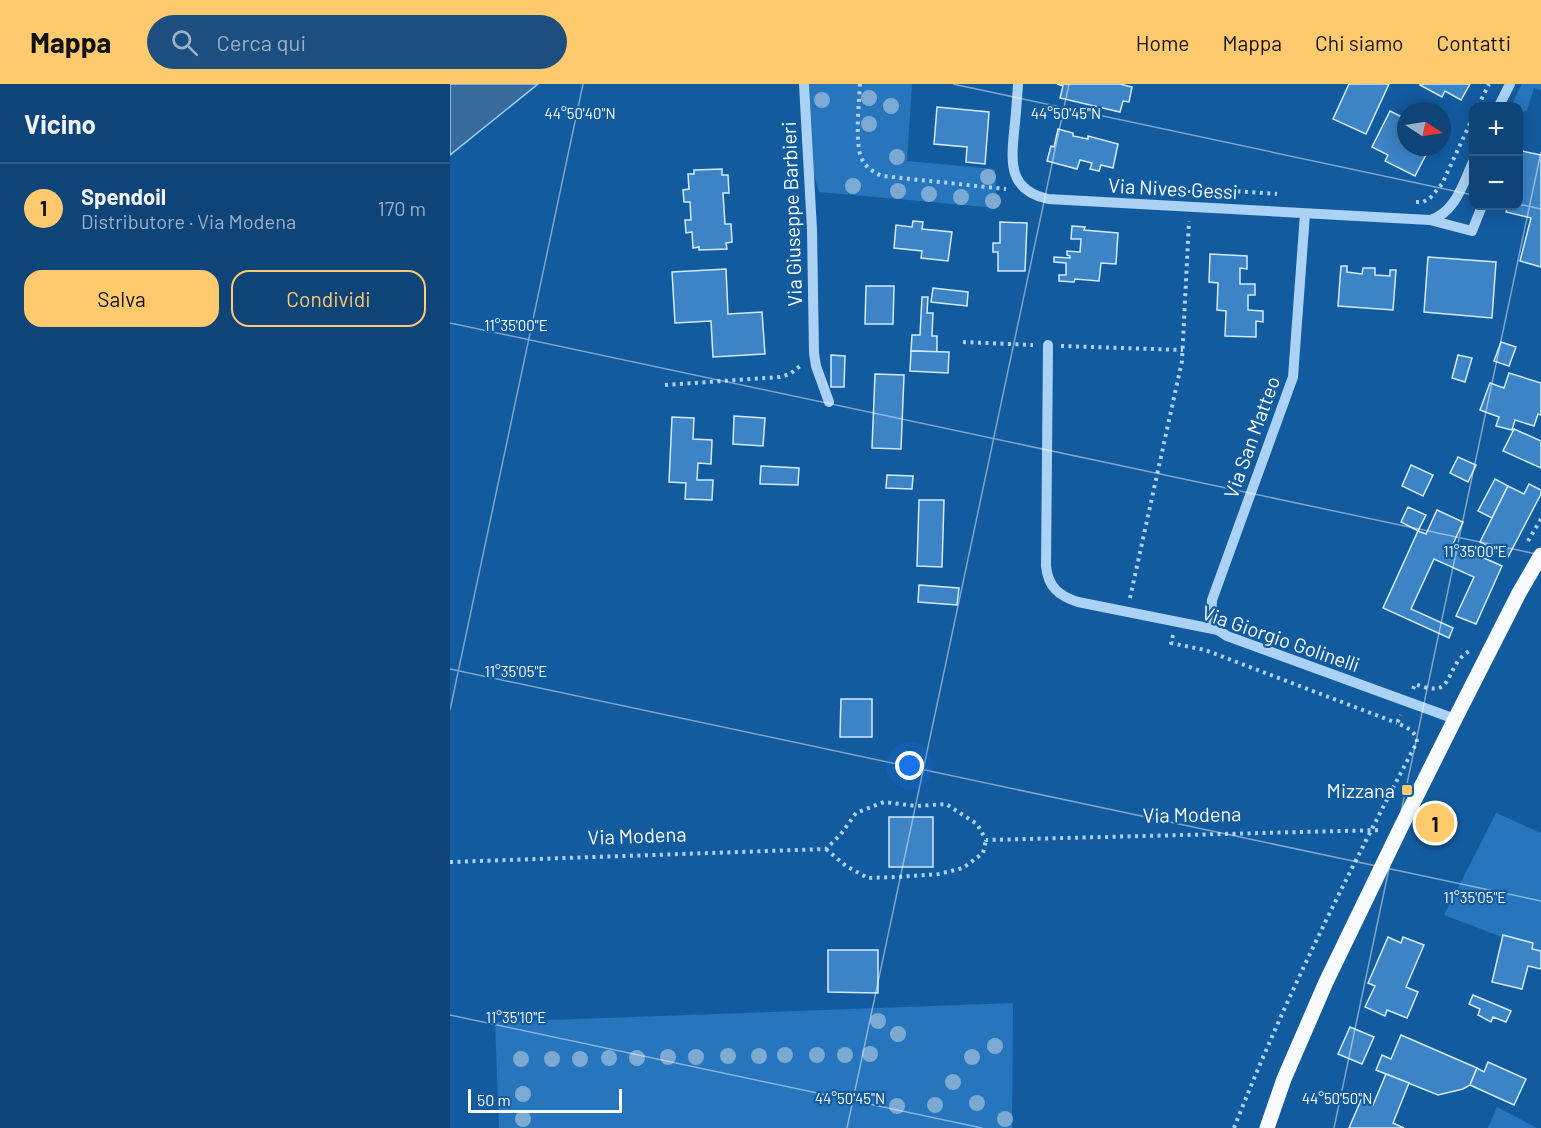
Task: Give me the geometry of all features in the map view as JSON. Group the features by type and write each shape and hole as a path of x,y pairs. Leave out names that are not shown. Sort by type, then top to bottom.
{"main road":[{"path":"1267,1128 1276,1099 1326,982 1455,719 1541,555"}],"street":[{"name":"Via Giuseppe Barbieri","path":"804,84 812,230 813,342 816,366 829,402"},
{"path":"1018,84 1012,163 1017,180 1029,192"},
{"path":"1501,102 1510,84"},
{"path":"1430,220 1438,218 1450,208 1469,170"},
{"name":"Via Nives Gessi","path":"1029,192 1048,198 1430,220 1472,231 1480,210"},
{"name":"Via San Matteo","path":"1218,630 1211,616 1212,600 1293,377 1305,214"},
{"name":"Via Giorgio Golinelli","path":"1048,345 1046,566 1049,582 1060,594 1078,602 1218,630 1227,636 1455,719"}],"path":[{"path":"860,84 858,142 864,163 871,171 882,176 1029,192"},
{"path":"1480,102 1489,84"},
{"path":"1413,203 1430,198 1437,192 1469,126"},
{"path":"1139,600 1130,598 1183,350 1190,188 1284,194"},
{"path":"666,385 780,377 799,368 810,354 813,342"},
{"path":"963,342 1183,350"},
{"path":"1525,547 1541,519"},
{"path":"1175,622 1171,643 1205,650 1397,723 1413,732 1417,737 1417,742 1370,831 1311,952 1271,1038 1234,1128"},
{"path":"1397,723 1415,684 1432,690 1447,683 1460,659 1471,648"},
{"path":"884,802 916,806 946,804 977,824 986,840 983,853 963,868 939,874 897,877 868,878 846,866 826,849 841,834 856,813 884,802"},
{"name":"Via Modena","path":"986,840 1400,829"},
{"name":"Via Modena","path":"450,862 826,849"}],"shaded area":[{"path":"450,84 538,84 450,155"},
{"path":"809,84 912,84 907,161 995,169 997,208 819,192 813,172"},
{"path":"1522,84 1541,84 1541,90 1534,88 1527,110 1523,112 1523,102 1513,102"},
{"path":"1496,813 1541,833 1541,952 1444,915"},
{"path":"1013,1003 1012,1128 499,1128 495,1022"},
{"path":"1497,1107 1537,1128 1488,1128"}],"building":[{"path":"1057,84 1120,84 1132,87 1129,102 1123,101 1120,112 1060,98 1063,86"},
{"path":"1349,84 1389,84 1366,134 1333,119"},
{"path":"1421,84 1470,84 1461,100 1445,91 1442,97"},
{"path":"937,107 989,112 985,164 966,162 967,147 934,144"},
{"path":"1390,111 1397,114 1397,156 1425,156 1415,176 1385,161 1388,155 1372,147"},
{"path":"1058,129 1073,133 1073,136 1088,139 1088,136 1118,144 1113,168 1101,165 1099,171 1090,169 1092,163 1080,160 1077,169 1047,161 1051,146 1054,147"},
{"path":"1523,151 1541,155 1541,267 1520,261 1531,218 1506,212 1507,210 1523,210"},
{"path":"722,169 722,175 728,175 729,193 723,193 725,224 731,224 732,242 726,243 727,249 699,250 699,247 693,248 692,232 686,233 685,220 691,220 690,202 684,202 683,190 689,189 688,174 694,174 694,170"},
{"path":"913,221 923,222 922,229 952,232 948,261 921,258 922,251 894,248 896,225 912,227"},
{"path":"1000,222 1027,223 1025,271 998,271 998,252 993,252 993,243 1000,243"},
{"path":"1072,226 1085,227 1084,230 1118,233 1116,264 1101,263 1099,281 1075,279 1074,282 1059,281 1059,275 1066,275 1066,263 1054,262 1054,257 1070,258 1067,251 1080,252 1081,239 1071,239"},
{"path":"1210,254 1247,256 1247,269 1240,268 1240,284 1255,284 1255,295 1248,295 1248,310 1263,311 1263,322 1256,321 1256,337 1225,336 1226,311 1217,310 1218,283 1209,282"},
{"path":"1428,257 1496,262 1492,318 1424,312"},
{"path":"1341,266 1347,266 1347,272 1362,274 1363,268 1375,268 1375,275 1390,276 1390,270 1396,270 1393,310 1338,306"},
{"path":"726,269 728,314 762,312 765,354 713,357 711,321 675,323 672,272"},
{"path":"866,286 894,286 893,324 865,324"},
{"path":"933,288 968,292 967,306 931,302"},
{"path":"922,297 928,297 927,313 933,313 932,336 937,336 937,352 911,351 912,335 920,335"},
{"path":"1501,342 1516,347 1509,366 1494,361"},
{"path":"911,351 949,352 948,373 910,371"},
{"path":"831,355 845,356 844,387 831,387"},
{"path":"1458,355 1472,358 1465,382 1452,378"},
{"path":"1509,373 1541,383 1541,415 1538,414 1534,426 1515,420 1512,430 1496,426 1499,417 1480,410 1490,383 1504,388"},
{"path":"875,374 904,375 901,449 872,448"},
{"path":"734,416 765,418 763,446 733,444"},
{"path":"672,417 694,418 693,439 712,440 711,464 698,463 697,480 713,480 712,500 685,499 686,483 669,482"},
{"path":"1514,429 1541,441 1541,468 1503,451"},
{"path":"1458,457 1476,465 1468,482 1450,473"},
{"path":"1411,465 1433,475 1423,496 1402,486"},
{"path":"761,466 799,468 798,485 760,484"},
{"path":"887,475 913,476 912,489 886,488"},
{"path":"1495,479 1508,486 1492,518 1478,511"},
{"path":"1529,484 1541,490 1541,494 1508,557 1480,542 1508,486 1524,494"},
{"path":"919,500 944,500 942,567 917,566"},
{"path":"1408,507 1426,515 1418,531 1401,522"},
{"path":"1437,510 1463,522 1453,544 1502,566 1476,624 1456,616 1474,577 1434,559 1411,609 1453,628 1449,638 1383,608 1418,531 1426,534"},
{"path":"919,585 959,588 957,605 918,602"},
{"path":"841,699 872,699 872,737 840,737"},
{"path":"1434,807 1454,818 1443,838 1423,827"},
{"path":"889,817 933,817 933,867 889,867"},
{"path":"1503,935 1533,943 1532,949 1541,951 1541,969 1528,966 1522,989 1492,982"},
{"path":"1388,937 1401,943 1403,937 1424,945 1406,987 1418,992 1407,1018 1387,1010 1385,1016 1365,1007 1375,986 1368,983"},
{"path":"828,950 878,950 878,993 828,992"},
{"path":"1473,995 1511,1011 1506,1022 1493,1017 1491,1022 1478,1015 1480,1009 1469,1004"},
{"path":"1350,1027 1374,1037 1362,1064 1338,1054"},
{"path":"1401,1035 1477,1068 1470,1085 1438,1095 1376,1070 1382,1055 1391,1059"},
{"path":"1488,1062 1526,1079 1514,1105 1470,1085 1477,1068 1484,1072"},
{"path":"1386,1074 1409,1083 1393,1123 1404,1128 1349,1128 1361,1100 1373,1105"}],"place":[{"name":"Mizzana","path":"1407,790"},
{"name":"Spendoil","path":"1435,823"}]}
